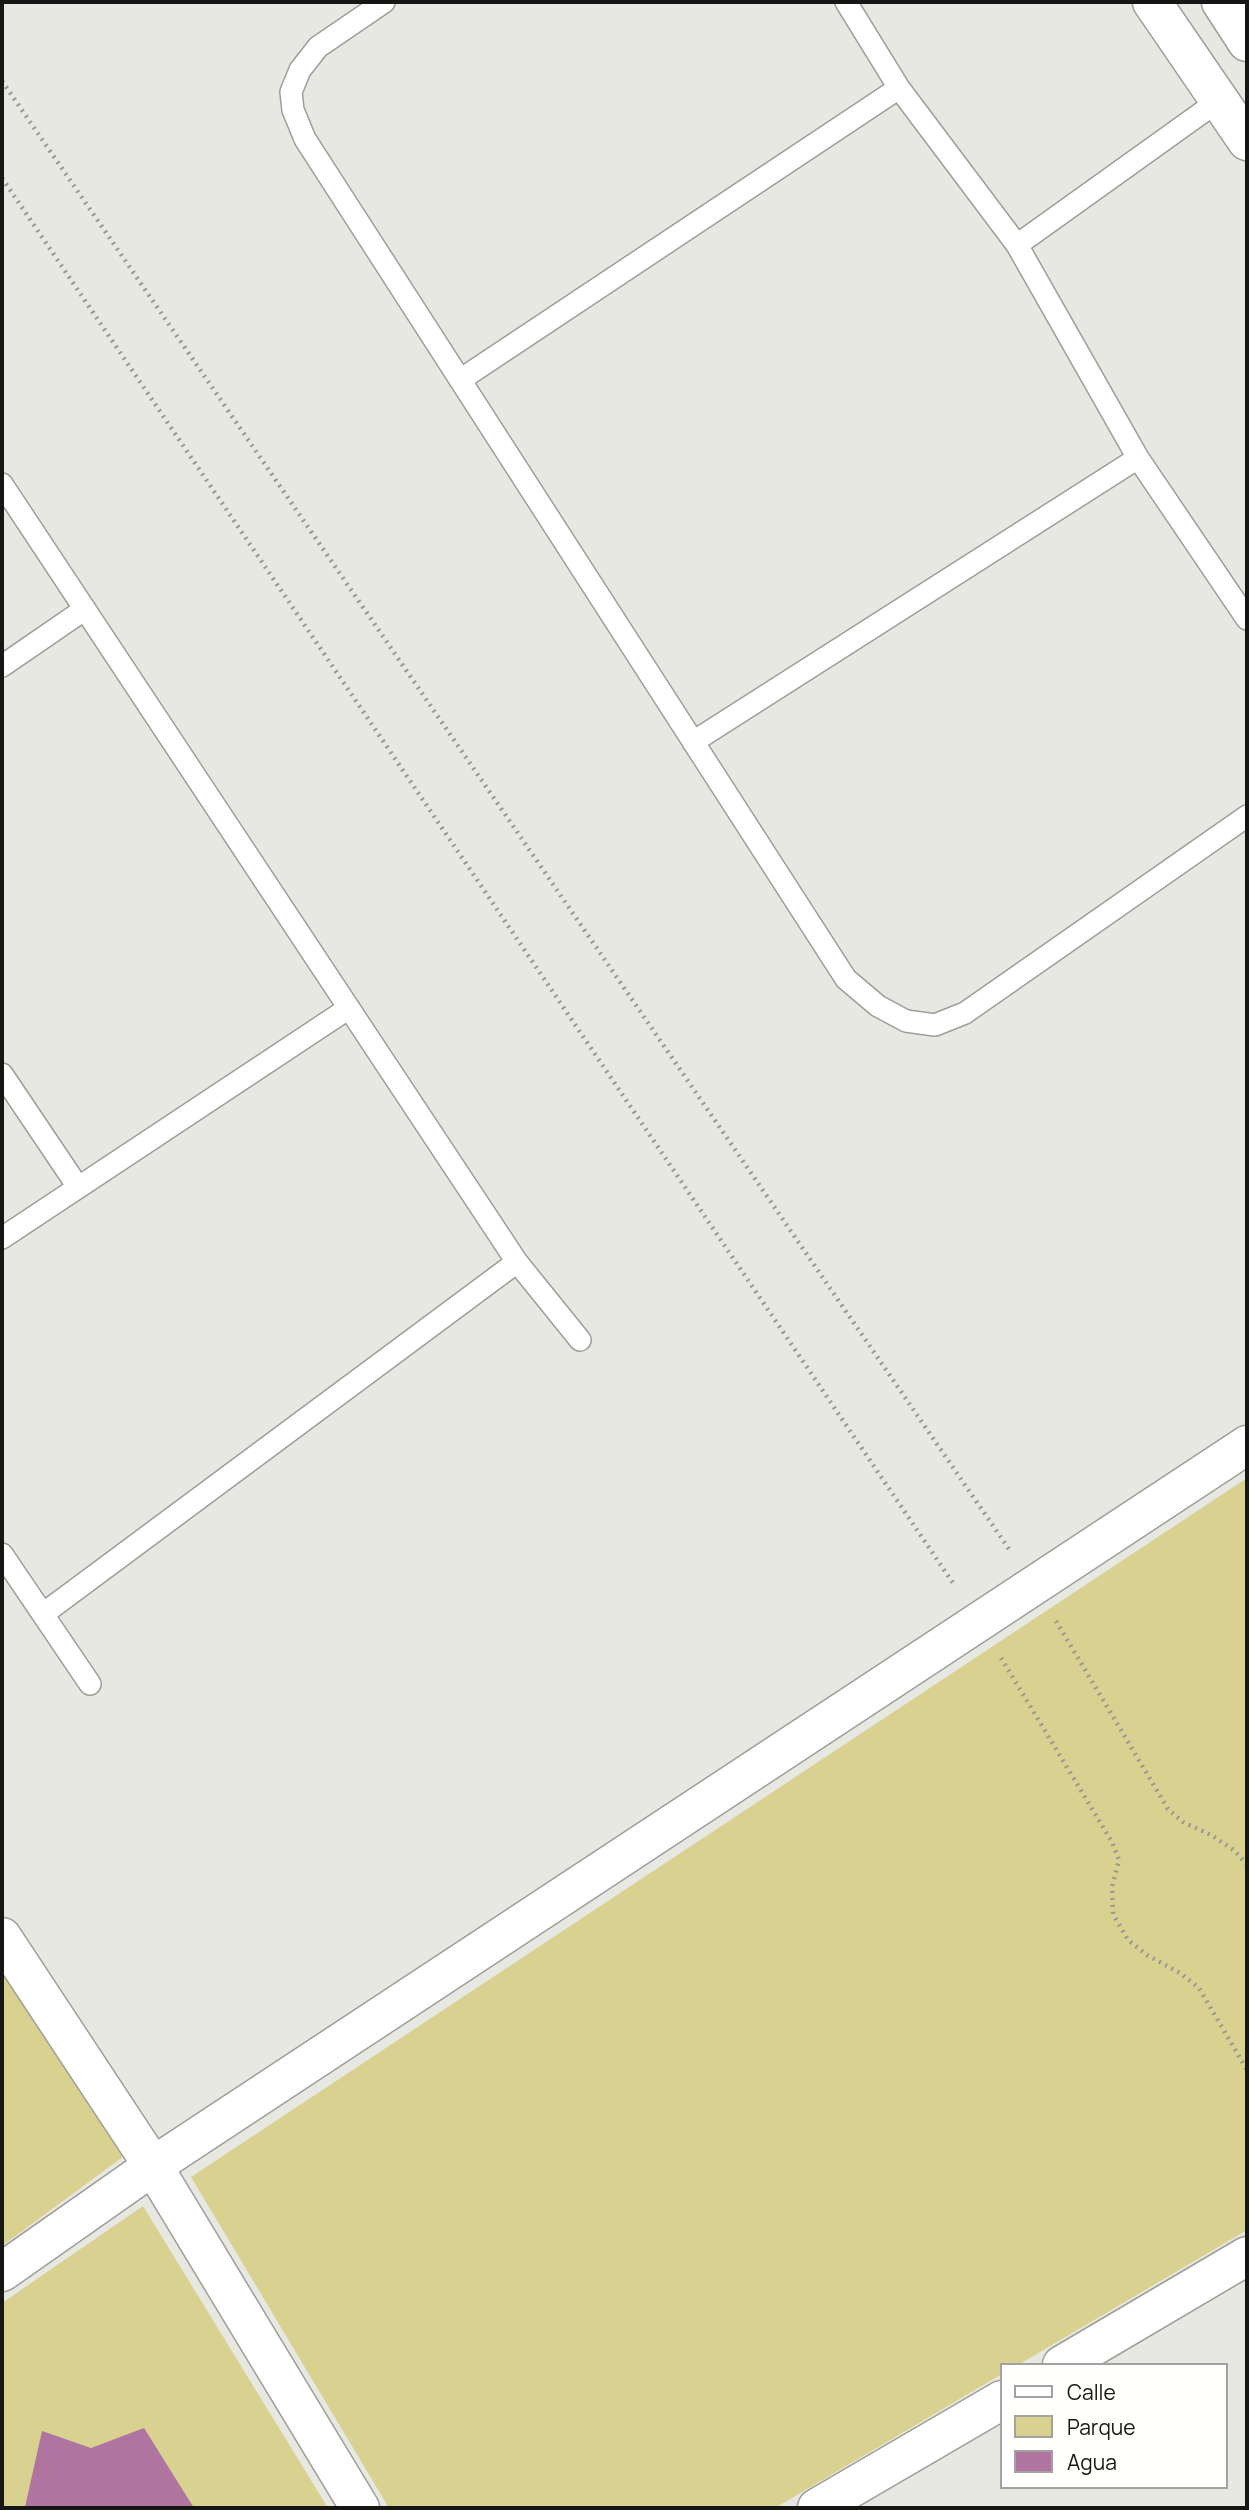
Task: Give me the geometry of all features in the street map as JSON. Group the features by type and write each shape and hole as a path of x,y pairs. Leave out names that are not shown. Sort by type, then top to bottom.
{"street":[{"path":"1152,2 1221,99 1247,141"},
{"path":"1221,2 1247,42"},
{"path":"2,2273 153,2166 1247,1446"},
{"path":"2,1937 153,2166 360,2508"},
{"path":"1065,2363 1247,2256"},
{"path":"817,2508 1000,2401"}],"lane":[{"path":"384,2 318,47 300,70 291,92 293,110 304,139 846,979 878,1006 906,1021 935,1025 965,1013 1247,816"},
{"path":"846,2 898,88 1017,245 1138,458 1247,619"},
{"path":"460,380 898,88"},
{"path":"1017,245 1221,99"},
{"path":"693,742 1138,458"},
{"path":"2,484 517,1262 580,1340"},
{"path":"2,666 85,609"},
{"path":"2,1238 349,1008"},
{"path":"2,1074 78,1187"},
{"path":"43,1614 517,1262"},
{"path":"2,1554 90,1684"}],"path":[{"path":"2,81 1034,1586 1168,1809 1183,1822 1213,1836 1235,1851 1247,1866"},
{"path":"2,178 979,1622 1112,1842 1119,1860 1112,1887 1113,1914 1128,1940 1199,1988 1247,2070"}],"green space":[{"path":"1247,1478 1247,2230 1021,2363 1000,2363 1000,2375 775,2508 389,2508 191,2177"},
{"path":"2,1973 124,2156 2,2246"},
{"path":"143,2206 328,2508 2,2508 2,2303"}],"water":[{"path":"144,2428 194,2508 25,2507 42,2431 91,2448"}]}
